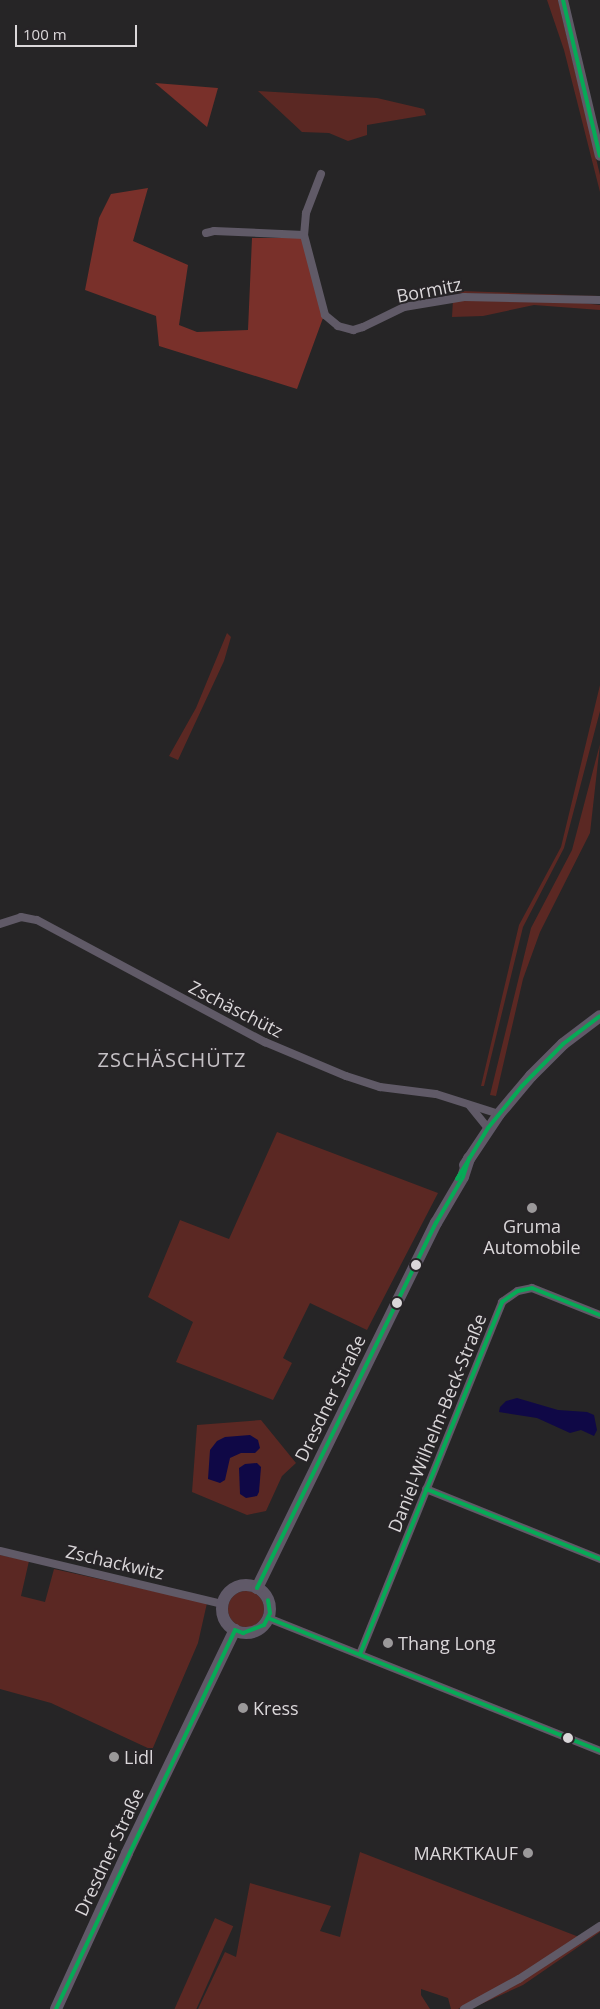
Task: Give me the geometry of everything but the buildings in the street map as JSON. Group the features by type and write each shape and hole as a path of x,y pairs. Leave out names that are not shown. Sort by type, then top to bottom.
{"main road":[{"name":"Dresdner Straße","path":"257,1588 436,1223 445,1200 469,1158 499,1114 549,1058 600,1016"},
{"path":"248,1585 257,1588 268,1600 268,1618 257,1630 235,1630 225,1620 223,1604 234,1588 248,1585"},
{"name":"Dresdner Straße","path":"56,2009 127,1854 235,1630"}],"street":[{"path":"563,0 600,156"},
{"name":"Bormitz","path":"321,174 306,213 304,235 326,315 332,323 346,329 363,328 404,307 464,297 600,300"},
{"path":"206,233 214,230 304,235"},
{"name":"Zschäschütz","path":"0,924 21,917 37,920 265,1042 346,1076 380,1087 436,1094 499,1114"},
{"path":"470,1106 488,1128"},
{"name":"Daniel-Wilhelm-Beck-Straße","path":"360,1654 502,1302 518,1291 532,1288 600,1315"},
{"path":"426,1490 600,1559"},
{"name":"Zschackwitz","path":"0,1551 223,1604"},
{"path":"268,1618 600,1751"},
{"path":"464,2009 519,1980 600,1926"}],"shaded area":[{"path":"547,0 558,0 600,175 600,192 564,50"},
{"path":"155,83 218,88 207,127"},
{"path":"258,91 377,98 424,109 426,115 367,125 367,135 348,141 329,133 302,132"},
{"path":"148,188 133,241 188,265 179,325 197,332 248,330 252,238 303,238 323,318 297,389 159,346 156,316 85,290 99,218 111,194"},
{"path":"455,282 461,291 600,296 454,293"},
{"path":"453,299 582,303 600,305 600,310 534,305 483,316 452,317"},
{"path":"227,633 231,637 224,661 178,760 169,756 196,708"},
{"path":"600,685 600,711 564,848 523,927 484,1086 481,1086 519,925 561,847"},
{"path":"600,744 590,833 540,932 523,979 496,1096 490,1095 531,928 572,850"},
{"path":"277,1132 438,1193 367,1330 310,1303 283,1358 292,1363 273,1400 176,1362 193,1322 148,1297 180,1220 229,1239"},
{"path":"517,1398 558,1410 587,1412 594,1415 597,1430 594,1436 581,1430 570,1433 537,1418 499,1412 500,1407 506,1401"},
{"path":"261,1420 296,1463 282,1476 266,1511 247,1515 192,1492 197,1425"},
{"path":"250,1435 258,1440 260,1448 255,1453 241,1453 230,1458 225,1480 220,1483 208,1479 210,1450 217,1441 225,1437"},
{"path":"257,1463 261,1467 259,1492 257,1496 246,1498 240,1494 239,1468 245,1464"},
{"path":"0,1555 29,1561 21,1596 45,1602 54,1569 207,1603 198,1643 152,1750 51,1703 0,1689"},
{"path":"246,1591 253,1592 259,1596 263,1602 263,1616 259,1622 253,1626 246,1627 239,1626 233,1622 229,1616 228,1609 229,1602 233,1596 239,1592"},
{"path":"360,1852 579,1937 518,1978 458,2009 451,2009 448,1998 421,1989 421,1995 430,2009 198,2009 225,1952 236,1957 250,1883 331,1906 320,1931 340,1937"},
{"path":"215,1918 233,1926 196,2009 174,2009"},
{"path":"600,1929 600,1932 523,1985 470,2009"}],"transit line":[{"path":"563,0 600,156"},
{"path":"457,1179 488,1128 522,1086 563,1044 600,1016"},
{"path":"257,1588 436,1223 463,1177 469,1158"},
{"path":"360,1654 502,1302 518,1291 532,1288 600,1315"},
{"path":"426,1489 600,1559"},
{"path":"235,1630 243,1633 264,1625 270,1613 268,1600"},
{"path":"268,1618 600,1751"},
{"path":"56,2009 235,1630"}],"place":[{"name":"Gruma Automobile","path":"532,1208"},
{"name":"Thang Long","path":"388,1643"},
{"name":"Kress","path":"243,1708"},
{"name":"Lidl","path":"114,1757"},
{"name":"MARKTKAUF","path":"528,1853"}],"district":[{"name":"ZSCHÄSCHÜTZ","path":"172,1059"}]}
